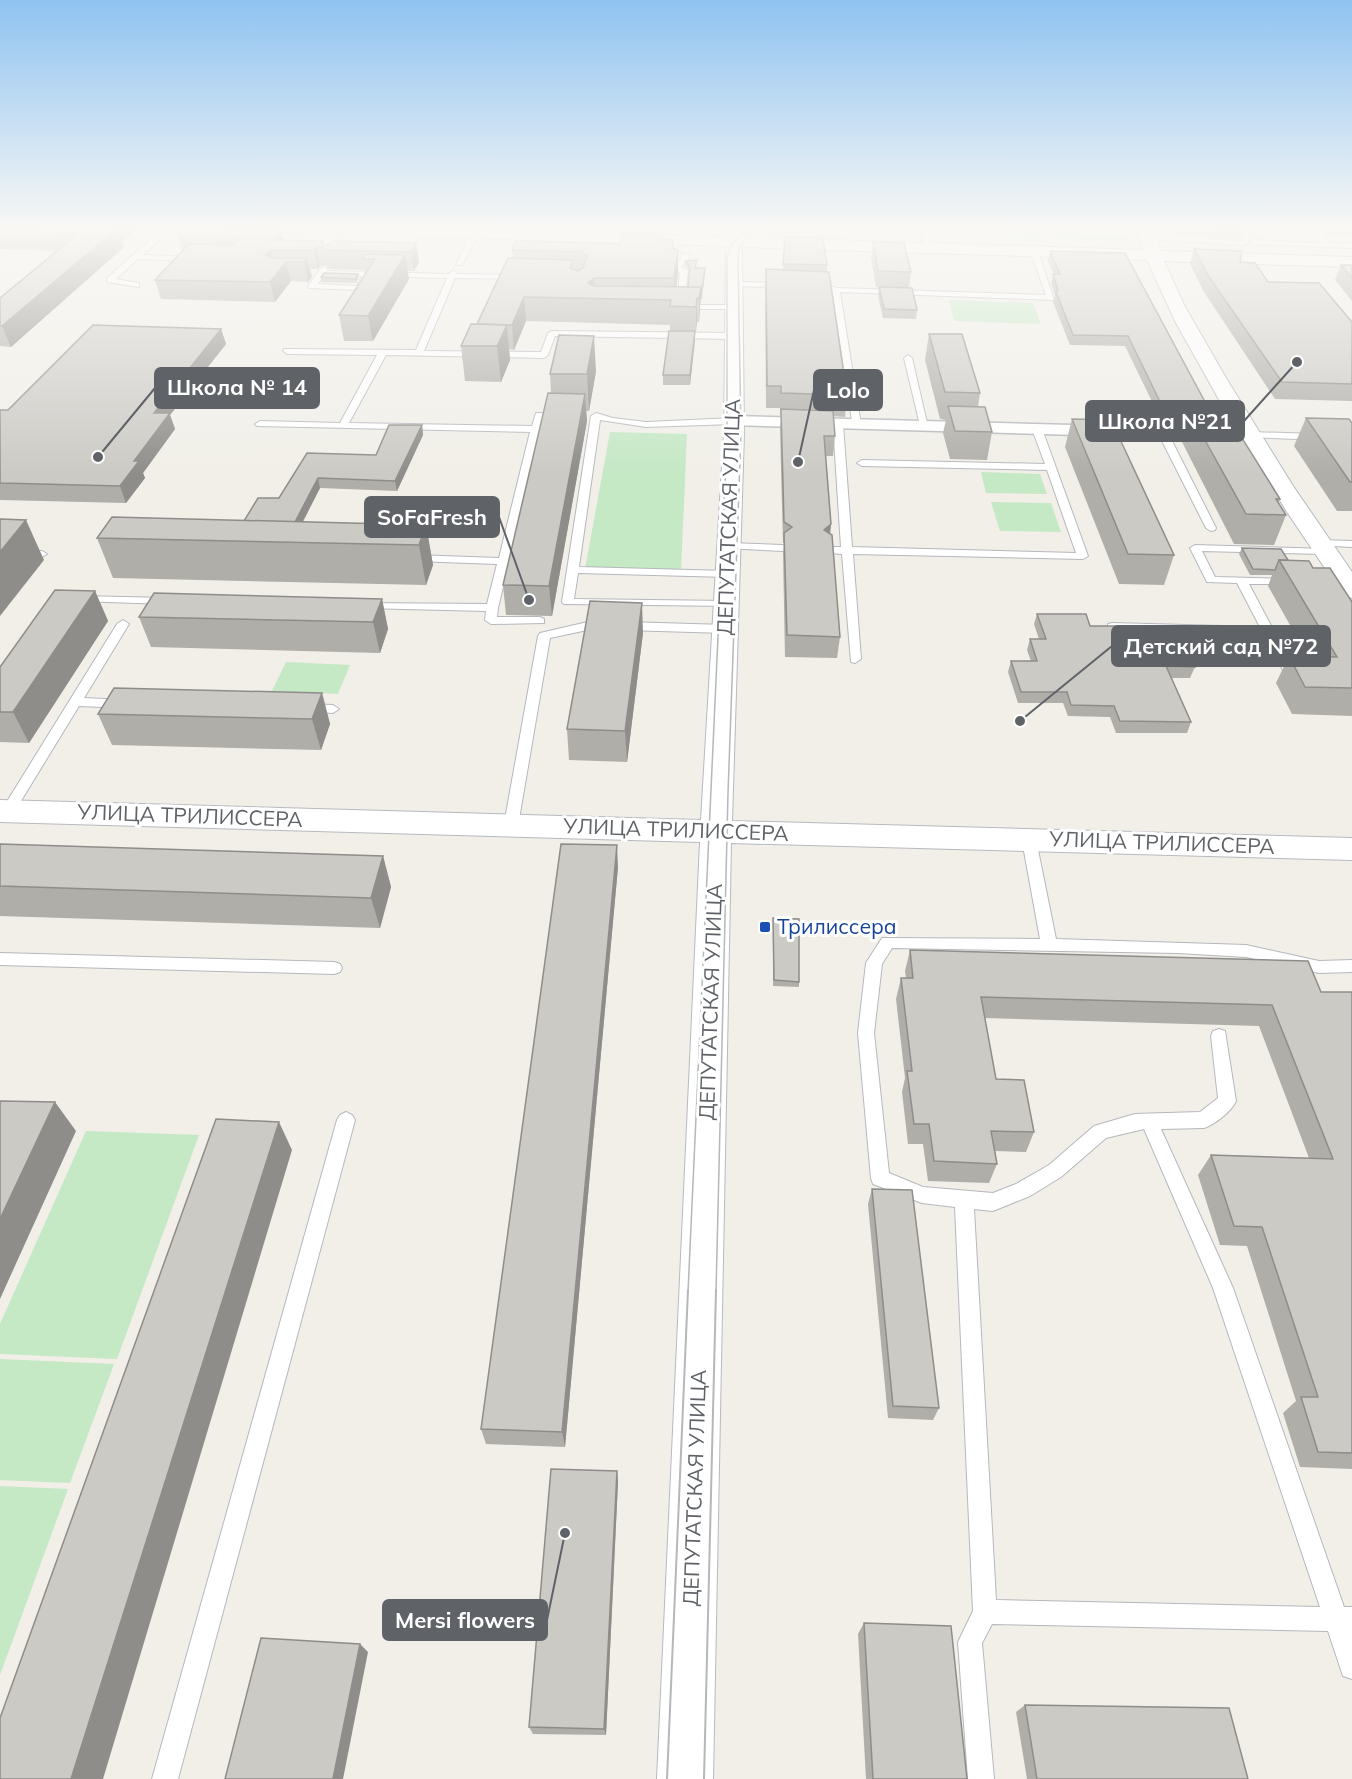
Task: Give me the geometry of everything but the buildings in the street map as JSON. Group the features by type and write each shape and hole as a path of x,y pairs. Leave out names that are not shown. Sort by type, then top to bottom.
{"main road":[{"name":"ДЕПУТАТСКАЯ УЛИЦА","path":"685,1779 717,831 734,421 733,309"},
{"path":"1176,309 1249,435 1344,585"},
{"name":"УЛИЦА ТРИЛИССЕРА","path":"4,811 1352,849"}],"street":[{"path":"734,421 1249,435"}],"lane":[{"path":"419,353 438,309"},
{"path":"838,309 847,424 846,550 855,659"},
{"path":"287,351 544,355 552,333 734,336"},
{"path":"343,426 383,352"},
{"path":"909,358 924,421"},
{"path":"540,621 491,620 492,608 539,415 573,416"},
{"path":"585,416 596,416 611,421 686,424 734,421"},
{"path":"596,416 568,602 727,604"},
{"path":"260,424 535,429"},
{"path":"829,550 1083,556 1037,429"},
{"path":"1163,433 1211,528"},
{"path":"1249,435 1352,438"},
{"path":"862,463 1050,467"},
{"path":"1298,581 1211,580 1196,548 1321,547 1352,544"},
{"path":"729,546 783,548"},
{"path":"0,553 42,554"},
{"path":"396,558 503,561"},
{"path":"573,570 728,574"},
{"path":"1241,580 1288,669"},
{"path":"80,599 184,601"},
{"path":"347,605 492,608"},
{"path":"4,811 123,624"},
{"path":"511,825 544,636 592,625 726,629"},
{"path":"1112,627 1269,631"},
{"path":"75,702 145,704"},
{"path":"298,708 333,709"},
{"path":"1029,840 1049,944"},
{"path":"1219,1036 1227,1101 1204,1120 1135,1122 1100,1132 1055,1172 1023,1190 993,1202 922,1195 880,1178 866,1034 874,963 888,942 1049,944 1246,951 1319,966 1352,966"},
{"path":"0,959 334,968"},
{"path":"165,1779 346,1120"},
{"path":"1149,1121 1222,1287 1344,1619 1352,1667"},
{"path":"964,1199 985,1612 970,1642 981,1779"},
{"path":"985,1612 1344,1619"}],"green space":[{"path":"951,309 1035,309 1041,324 954,321"},
{"path":"610,432 687,434 681,571 585,569"},
{"path":"981,472 1040,474 1047,494 986,493"},
{"path":"991,502 1051,503 1061,532 1000,531"},
{"path":"286,662 350,665 338,694 272,691"},
{"path":"86,1131 199,1135 117,1359 0,1354 0,1324"},
{"path":"0,1359 114,1364 70,1483 0,1480"},
{"path":"0,1486 68,1489 0,1675"}],"tram line":[{"path":"688,1292 727,440 727,309"},
{"path":"716,1292 728,793 741,433 739,309"},
{"path":"667,1779 688,1290"},
{"path":"704,1779 716,1290"}],"place":[{"name":"Школа №21","path":"1297,362"},
{"name":"Школа № 14","path":"98,457"},
{"name":"Lolo","path":"798,462"},
{"name":"SoFaFresh","path":"529,600"},
{"name":"Детский сад №72","path":"1020,721"},
{"name":"Трилиссера","path":"765,927"},
{"name":"Mersi flowers","path":"565,1533"}]}
